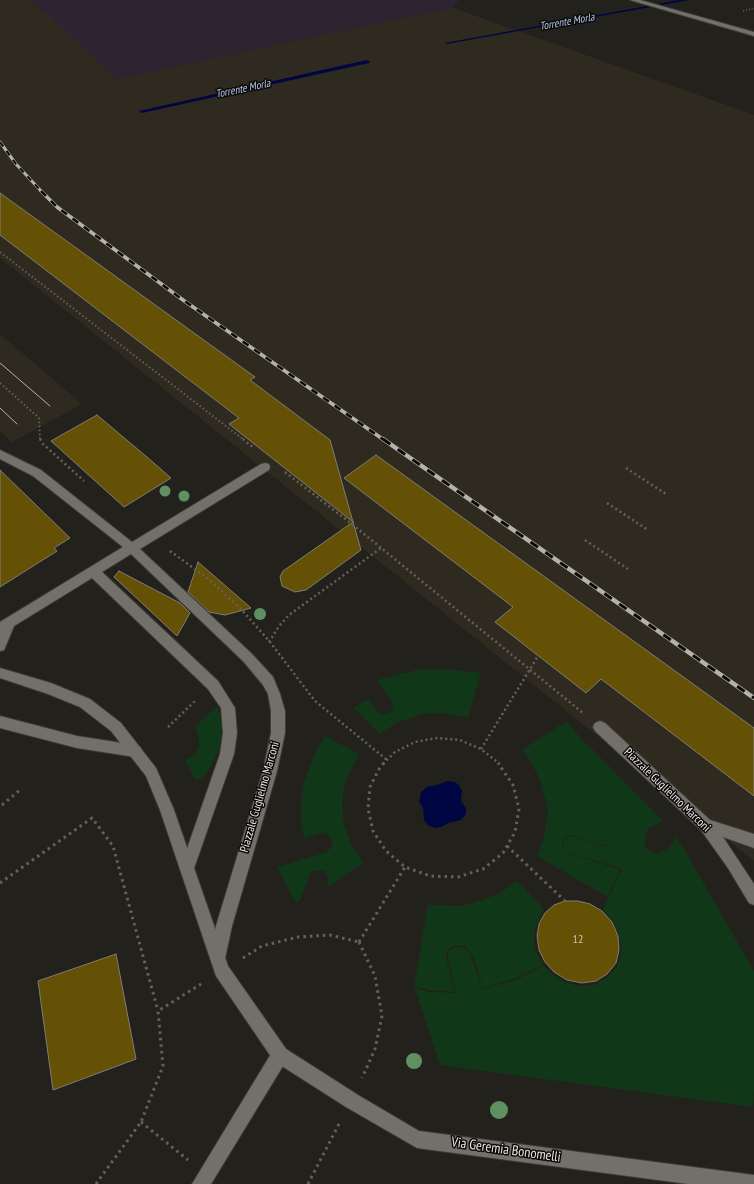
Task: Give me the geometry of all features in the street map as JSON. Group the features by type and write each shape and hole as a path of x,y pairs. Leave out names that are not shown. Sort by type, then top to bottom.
{"main road":[{"path":"633,0 691,15 754,34"},
{"name":"Piazzale Guglielmo Marconi","path":"0,454 37,473 132,548 260,671 268,681 274,694 278,711 278,733 270,770 224,926 220,964"},
{"path":"0,646 4,625 265,467"},
{"path":"93,571 213,685 228,708 230,733 226,754 187,869"},
{"path":"0,673 51,689 85,703 116,727 135,750 151,772 167,810 220,964 280,1055 204,1180"},
{"path":"0,722 76,742 135,750"},
{"name":"Piazzale Guglielmo Marconi","path":"600,727 706,825 728,856 754,898"},
{"path":"706,825 737,834 754,841"},
{"name":"Via Geremia Bonomelli","path":"280,1055 417,1139 754,1184"}],"path":[{"path":"0,383 39,418 40,426"},
{"path":"626,468 666,494"},
{"path":"607,503 648,530"},
{"path":"585,540 628,569"},
{"path":"266,645 279,626 289,615 381,548"},
{"path":"481,749 538,656"},
{"path":"529,670 600,727"},
{"path":"168,727 201,696"},
{"path":"437,738 460,740 481,749 500,764 513,785 519,809 515,832 507,846 503,853 483,869 458,877 430,876 405,867 386,851 373,831 368,802 370,787 380,767 395,752 415,742 437,738"},
{"path":"2,805 20,790"},
{"path":"0,883 92,818 113,846 130,914 158,1011 163,1066 141,1122 96,1184"},
{"path":"507,846 566,901"},
{"path":"359,942 405,867"},
{"path":"158,1011 220,964 262,946 298,937 330,935 359,942"},
{"path":"308,1184 352,1100 375,1049 382,1016 375,976 359,942"},
{"path":"141,1122 204,1180"}],"shaded area":[{"path":"0,0 455,0 448,6 754,115 754,861 0,258"},
{"path":"31,0 459,0 451,8 117,79"},
{"path":"0,334 82,404 12,442 0,431"},
{"path":"448,781 455,782 459,785 462,791 461,801 466,808 466,814 461,820 441,827 436,828 429,826 424,820 423,808 419,802 421,792 427,787"}],"green space":[{"path":"421,669 445,669 481,673 468,717 439,713 423,714 396,723 380,734 354,708 369,699 377,712 383,714 390,713 393,709 393,703 377,680"},
{"path":"217,706 223,728 219,750 207,773 202,778 197,780 193,776 185,760 194,755 199,748 199,739 195,727"},
{"path":"567,721 585,744 589,746 663,821 648,828 644,844 648,850 656,854 667,850 677,837 754,971 753,1107 440,1065 415,988 429,992 456,993 448,958 448,952 452,949 458,947 464,948 469,953 483,989 516,980 544,966 553,975 563,981 577,986 595,985 608,977 617,967 622,950 619,935 613,921 603,910 622,869 568,852 563,846 568,837 575,837 608,847 609,832 608,846 570,835 564,838 562,845 563,848 569,853 620,870 608,897 537,856 544,838 548,809 540,780 531,762 522,750"},
{"path":"325,736 359,754 344,787 342,804 344,824 351,844 363,863 331,885 327,885 328,878 325,871 317,870 311,872 300,901 296,903 277,867 327,852 333,845 331,837 326,834 321,833 304,838 301,821 301,801 304,782 314,755"},
{"path":"517,881 544,909 535,929 534,939 535,949 543,965 516,978 483,988 474,959 465,946 458,945 451,947 447,951 446,958 455,992 429,990 414,986 428,905 461,906 473,903 499,894"}],"building":[{"path":"0,193 255,377 250,380 330,440 353,522 229,424 239,418 0,235"},
{"path":"97,415 171,478 124,507 51,441"},
{"path":"376,455 754,728 754,796 601,679 586,693 495,622 513,607 344,478"},
{"path":"0,470 70,538 54,548 57,551 0,587"},
{"path":"353,522 361,550 306,590 295,592 282,586 280,577 283,571"},
{"path":"198,562 251,608 225,615 209,612 188,592"},
{"path":"119,571 180,603 190,613 177,636 114,577"},
{"path":"565,901 578,901 590,904 602,911 612,922 618,936 619,950 616,963 607,974 596,981 582,983 567,980 554,972 545,962 539,950 537,936 539,924 545,913 554,905"},
{"path":"116,954 136,1059 53,1090 38,981"}],"waterway":[{"name":"Torrente Morla","path":"447,43 687,0"},
{"name":"Torrente Morla","path":"142,111 367,62"}],"tram line":[{"path":"0,363 50,406"},
{"path":"0,408 17,424"}],"railway":[{"path":"0,142 16,164 42,192"},
{"path":"42,192 57,207 183,300 384,440"},
{"path":"383,439 754,698"}]}
